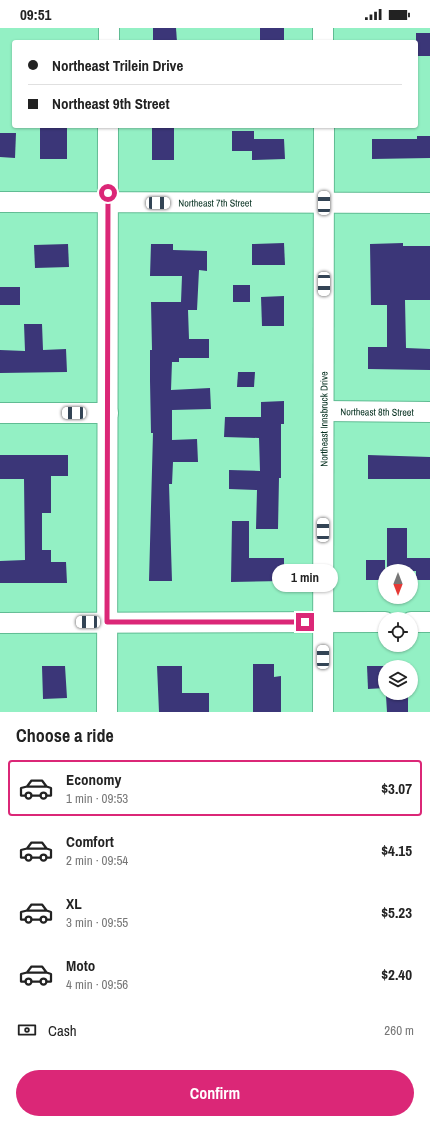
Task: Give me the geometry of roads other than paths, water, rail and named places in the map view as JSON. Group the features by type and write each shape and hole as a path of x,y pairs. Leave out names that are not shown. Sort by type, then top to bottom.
{"street":[{"path":"109,28 109,40"},
{"path":"323,28 324,40"},
{"path":"107,712 108,128"},
{"name":"Northeast Innsbruck Drive","path":"323,712 324,128"},
{"name":"Northeast 7th Street","path":"0,202 430,203"},
{"name":"Northeast 8th Street","path":"324,411 430,412"},
{"path":"0,413 108,412"},
{"path":"0,623 378,622"},
{"path":"418,622 430,622"}]}
